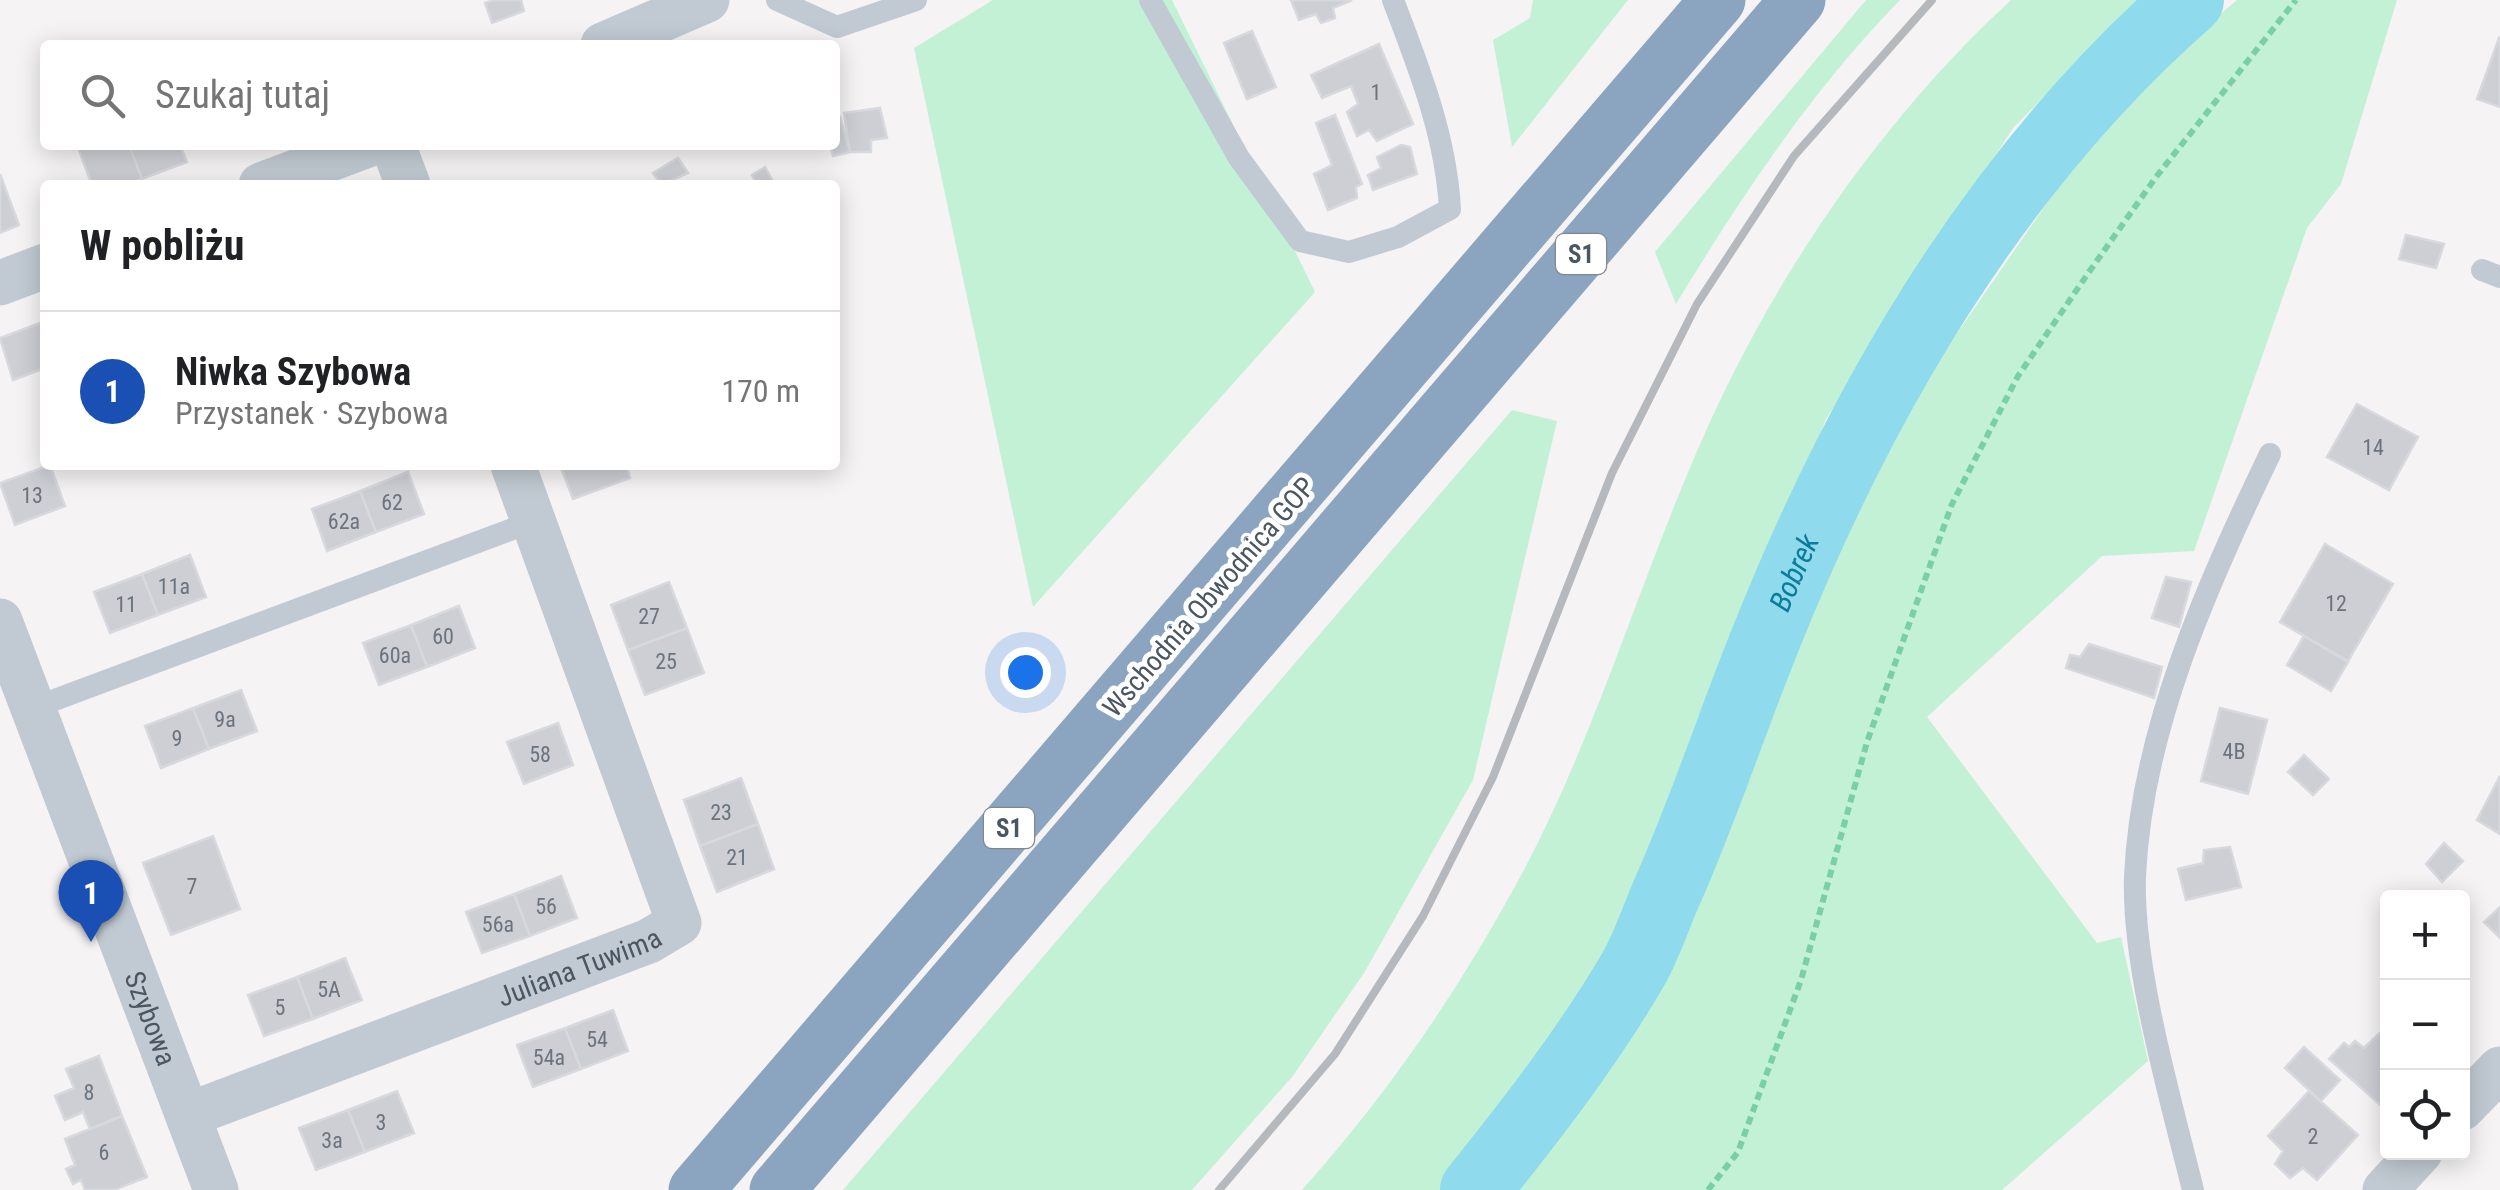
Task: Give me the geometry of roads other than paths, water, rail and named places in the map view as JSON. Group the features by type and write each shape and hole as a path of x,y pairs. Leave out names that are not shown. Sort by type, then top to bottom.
{"highway":[{"name":"Wschodnia Obwodnica GOP","path":"696,1190 1322,466 1718,0"},
{"name":"S1","path":"778,1190 1798,0"}],"street":[{"path":"615,40 707,0"},
{"path":"275,180 355,150"},
{"path":"395,150 406,180"},
{"path":"0,283 40,268"},
{"name":"Juliana Tuwima","path":"188,1115 649,941 679,924 515,470"},
{"name":"Szybowa","path":"0,621 20,700 216,1190"},
{"path":"2470,1100 2500,1069"},
{"path":"2385,1190 2413,1160"}],"lane":[{"path":"777,0 836,27 916,0"},
{"path":"1150,0 1239,158 1300,241 1349,252 1398,236 1450,209 1448,168 1420,72 1393,0"},
{"path":"2193,1190 2144,964 2135,880 2140,824 2188,632 2270,454"},
{"path":"20,700 534,521"}],"waterway":[{"name":"Bobrek","path":"1475,1190 1579,1054 1639,959 1803,549 1890,376 1995,214 2054,138 2119,66 2189,0"}],"railway":[{"path":"1219,1190 1335,1054 1423,916 1493,777 1612,473 1697,304 1794,156 1932,0"}],"place":[{"name":"Niwka Szybowa","path":"91,942"}]}
